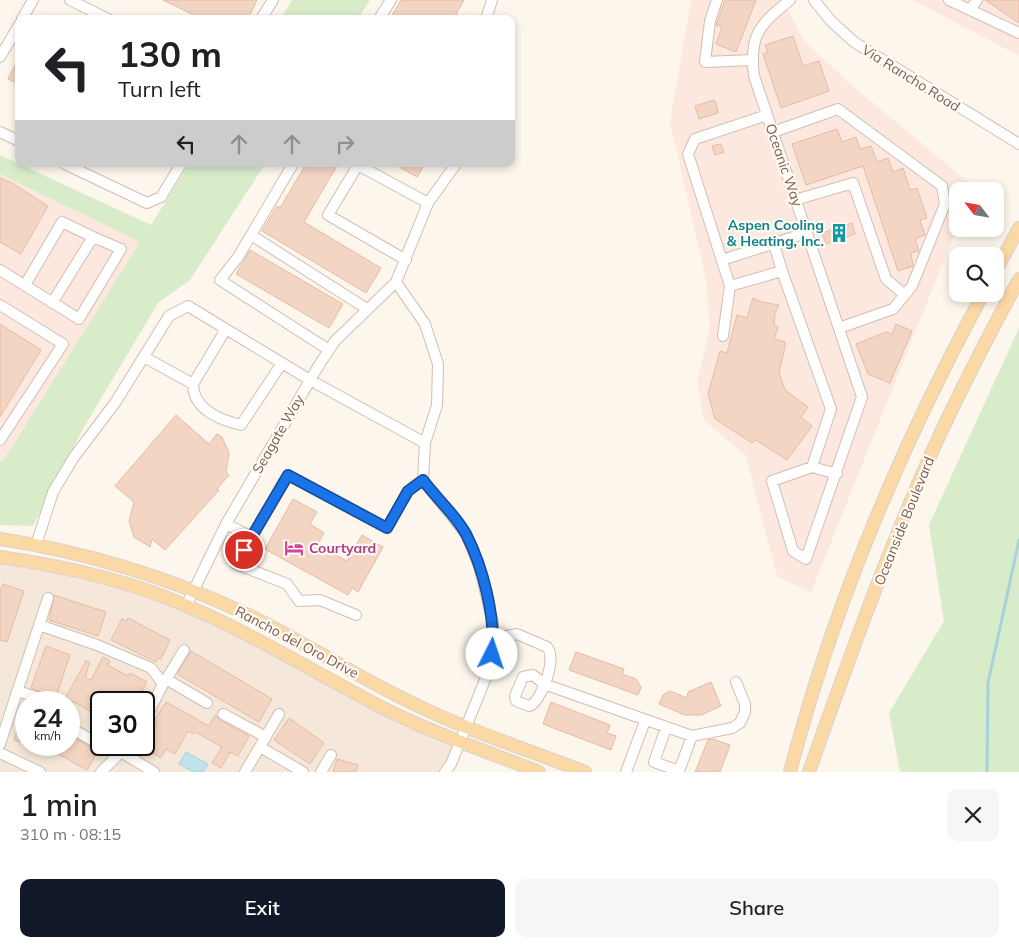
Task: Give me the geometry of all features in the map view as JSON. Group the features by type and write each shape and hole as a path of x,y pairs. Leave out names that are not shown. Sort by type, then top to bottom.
{"main road":[{"path":"1004,256 1019,228"},
{"name":"Oceanside Boulevard","path":"810,772 857,638 920,478 974,361 1019,279"},
{"name":"Oceanside Boulevard","path":"790,772 801,730 833,634 871,533 949,358 980,302"},
{"name":"Rancho del Oro Drive","path":"0,539 112,562 192,591 243,613 405,700 585,772"},
{"name":"Rancho del Oro Drive","path":"0,557 85,573 186,606 236,628 385,708 539,772"}],"street":[{"path":"24,15 33,0"},
{"path":"70,0 100,15"},
{"path":"264,15 273,0"},
{"path":"382,15 391,0"},
{"path":"487,15 492,0"},
{"path":"717,0 710,21 705,62 752,60"},
{"name":"Oceanic Way","path":"790,0 763,24 752,42 752,60 754,76 772,132 862,397 837,474"},
{"name":"Via Rancho Road","path":"814,0 831,21 854,42 1019,144"},
{"path":"949,0 1019,33"},
{"path":"970,10 977,0"},
{"path":"0,57 15,32"},
{"path":"772,132 838,109 942,186 945,204 912,286 893,310 839,328"},
{"path":"723,336 730,286 688,154 695,139 767,115"},
{"path":"0,132 15,140"},
{"path":"71,167 147,203 161,196 179,167"},
{"path":"291,167 238,257 220,280 329,350"},
{"path":"357,167 328,215 406,260"},
{"path":"362,167 428,203"},
{"path":"449,769 487,675 494,638 493,623 479,566 466,534 423,480 426,443 437,405 438,364 425,324 396,282 428,203 454,167"},
{"path":"795,200 854,183 886,279 905,295"},
{"path":"0,270 79,319 121,249 62,222 25,285"},
{"path":"722,260 806,233"},
{"path":"250,235 367,309"},
{"path":"52,303 93,237"},
{"path":"774,244 831,409 812,467"},
{"path":"730,286 782,271"},
{"name":"Seagate Way","path":"186,606 226,524 329,350 335,341 396,282"},
{"path":"0,305 63,344 0,440"},
{"path":"36,545 53,492 74,457 115,403 169,316 188,306 310,380 426,443"},
{"path":"226,329 193,384 193,392 203,408 221,420 240,425 282,363"},
{"path":"144,357 193,384"},
{"path":"812,467 837,474 806,559 793,551 772,482 812,467"},
{"path":"356,616 320,600 299,601 287,584 236,564 288,475 387,528 408,491 423,480"},
{"path":"226,524 252,537"},
{"path":"17,691 48,598"},
{"path":"39,625 97,644 151,668 165,682 207,703"},
{"path":"494,638 517,634 547,647 552,657 544,684 692,736 732,728 740,722 745,712 745,704 736,682"},
{"path":"155,701 184,650"},
{"path":"0,744 15,697"},
{"path":"223,714 266,738"},
{"path":"245,772 279,714"},
{"path":"626,772 646,721"},
{"path":"666,728 654,762 679,770 692,736"},
{"path":"260,747 303,772"},
{"path":"0,753 40,772"},
{"path":"322,772 331,755"},
{"path":"101,772 116,756"},
{"path":"134,756 154,772"}],"shaded area":[{"path":"691,0 783,0 804,41 856,89 968,182 949,182 949,238 953,238 811,592 777,577 746,456 704,420 697,382 710,329 706,279 670,122"},
{"path":"913,0 1019,0 1019,56"},
{"path":"0,174 141,242 5,458 0,462"},
{"path":"0,557 33,562 186,606 461,741 445,772 0,772"}],"green space":[{"path":"292,0 370,0 361,15 283,15"},
{"path":"0,155 15,162 15,167 26,167 151,225 187,167 263,167 190,280 158,303 84,427 33,526 0,525 0,462 5,458 140,242 0,174"},
{"path":"1019,328 1019,772 900,772 889,713 944,621 929,525"}],"water":[{"path":"186,752 208,764 203,772 194,772 179,764"}],"building":[{"path":"163,0 257,0 250,15 194,15"},
{"path":"401,0 464,0 456,14 458,15 392,15"},
{"path":"725,0 756,0 736,52 716,44 722,27 716,25"},
{"path":"985,0 1019,0 1019,23"},
{"path":"793,36 803,66 819,61 829,91 781,108 763,54 768,52 765,45"},
{"path":"15,65 15,82 8,79"},
{"path":"714,100 718,113 699,119 695,106"},
{"path":"837,129 842,142 856,137 860,149 871,146 877,162 888,158 893,172 903,168 910,190 917,188 927,218 920,220 925,235 915,239 919,251 911,253 913,266 898,271 863,166 806,185 792,144"},
{"path":"721,144 724,152 715,155 712,146"},
{"path":"304,167 336,167 304,222 381,268 366,293 262,231 277,206 280,208"},
{"path":"399,167 423,167 417,177"},
{"path":"0,178 12,183 48,206 21,254 0,242"},
{"name":"Aspen Cooling & Heating, Inc.","path":"852,223 855,234 826,244 822,233"},
{"path":"250,250 343,304 329,328 236,274"},
{"path":"753,298 762,302 779,305 775,313 774,326 778,327 774,339 785,342 785,347 779,372 785,390 808,407 801,417 812,426 787,460 756,440 752,443 715,419 708,394 720,351 727,353 737,315 747,318"},
{"path":"0,324 41,350 0,417"},
{"path":"896,324 912,331 890,383 868,374 856,344 886,332 892,334"},
{"path":"176,415 209,444 217,434 222,437 229,453 226,472 229,475 217,489 219,490 165,550 152,539 150,547 134,537 129,521 134,502 115,486"},
{"name":"Courtyard","path":"293,499 317,512 310,524 324,533 317,545 347,561 362,535 383,547 358,592 352,588 348,595 265,549"},
{"path":"3,584 24,591 7,642 0,640 0,592"},
{"path":"54,595 106,612 98,636 49,620"},
{"path":"128,618 170,640 161,659 158,658 156,662 111,640 122,619 127,621"},
{"path":"46,646 70,655 58,691 39,691 31,688"},
{"path":"191,651 272,699 259,722 177,674"},
{"path":"576,652 624,669 622,674 636,679 641,687 638,695 569,670"},
{"path":"103,657 110,661 108,665 111,667 128,676 130,673 147,682 142,691 90,691 90,711 80,705 80,691 69,691 86,661 90,662 85,677 91,680"},
{"path":"711,682 721,706 701,715 685,715 659,704 663,695 670,691 687,698 688,692"},
{"path":"166,702 209,726 215,715 220,720 249,736 238,756 230,752 221,768 212,763 222,747 195,732 193,734 188,731 175,754 166,749 161,758 155,754 155,726 157,723 155,719"},
{"path":"551,702 610,725 607,733 616,736 611,750 543,724"},
{"path":"289,718 324,743 310,764 274,740"},
{"path":"713,739 730,745 720,772 695,772 708,740"},
{"path":"80,741 90,747 90,756 95,756 87,770 62,756 80,756"},
{"path":"337,759 358,765 356,772 333,772"}],"waterway":[{"path":"987,772 988,683 1019,540"}],"place":[{"name":"Aspen Cooling & Heating, Inc.","path":"839,233"},
{"name":"Courtyard","path":"294,548"}],"route":[{"path":"244,550 288,475 387,528 408,491 423,480 466,534 479,566 493,623 492,654"}]}
